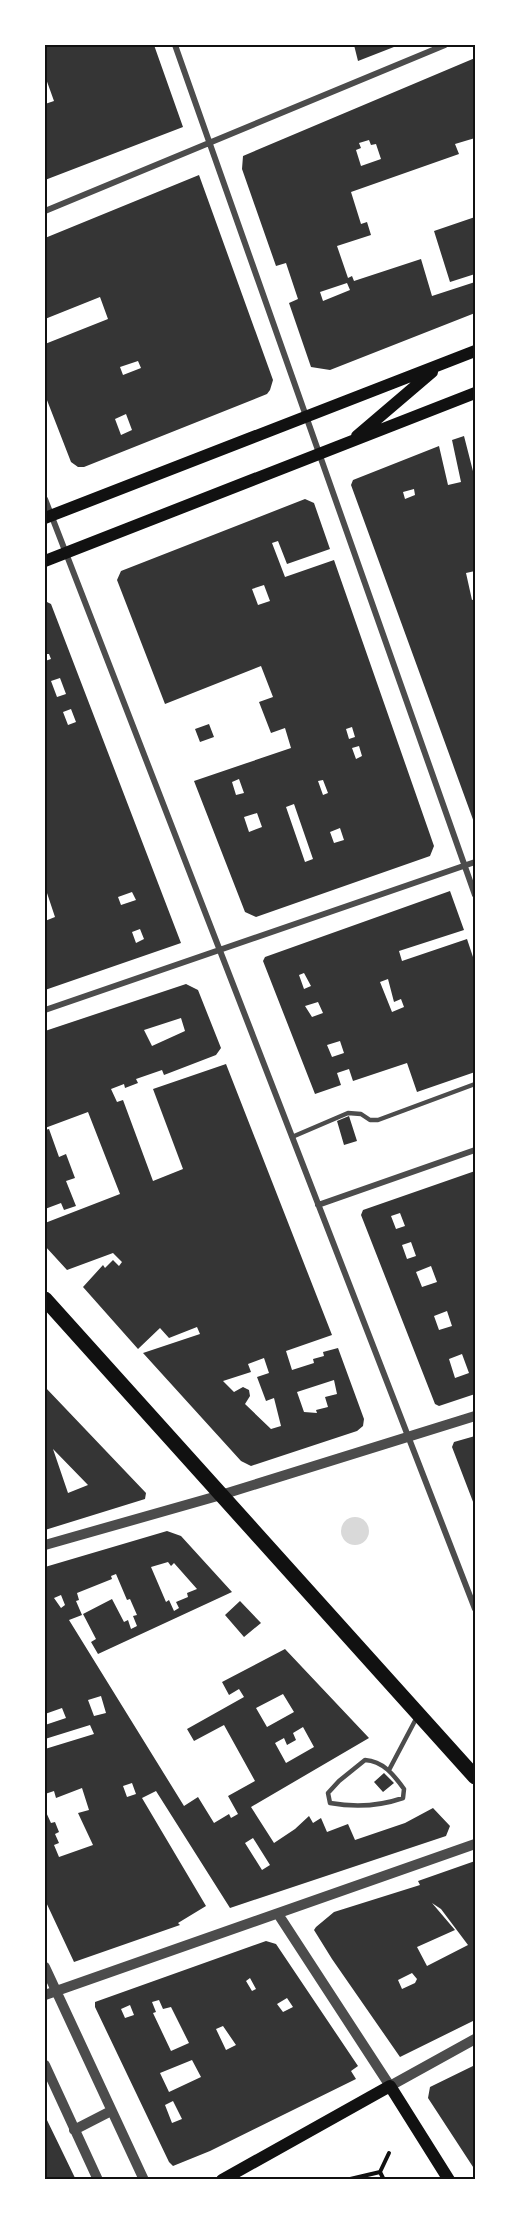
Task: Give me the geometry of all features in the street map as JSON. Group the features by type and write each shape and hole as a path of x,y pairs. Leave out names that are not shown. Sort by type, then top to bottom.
{"main road":[{"path":"48,517 475,351"},
{"path":"351,441 443,364"},
{"path":"45,561 475,393"},
{"path":"45,1299 475,1777"},
{"path":"222,2180 390,2086 449,2180"}],"street":[{"path":"175,45 475,895"},
{"path":"45,211 446,45"},
{"path":"45,499 48,517 66,552 475,1609"},
{"path":"45,1010 475,862"},
{"path":"318,1205 475,1150"},
{"path":"45,1545 221,1495 475,1416"},
{"path":"45,1995 475,1844"},
{"path":"278,1914 390,2086 475,2040"},
{"path":"45,1967 144,2180"},
{"path":"45,2065 98,2180"},
{"path":"74,2130 111,2111"}],"lane":[{"path":"292,1137 348,1113 362,1114 370,1120 378,1120 475,1084"},
{"path":"389,1770 418,1714"},
{"path":"365,1760 375,1760 389,1770 404,1789 403,1798 390,1803 345,1806 330,1803 328,1793 365,1760"}],"path":[{"path":"380,2172 389,2153"},
{"path":"346,2180 380,2172"},
{"path":"380,2172 384,2180"}],"shaded area":[{"path":"355,1517 365,1521 369,1531 365,1541 355,1545 345,1541 341,1531 345,1521"}],"building":[{"path":"45,45 154,45 183,127 45,180 45,104 54,101 45,76"},
{"path":"354,45 399,45 358,61"},
{"path":"475,58 475,138 455,144 459,154 351,192 361,224 367,222 371,235 337,246 348,278 352,276 354,281 421,259 432,296 475,282 475,313 330,370 311,367 289,303 298,299 286,263 276,266 242,169 243,156","holes":["369,140 371,145 376,144 381,159 361,166 356,150 361,148 359,143","347,283 350,290 323,301 320,292"]},
{"path":"199,175 273,380 270,390 267,394 84,467 78,467 71,462 45,395 45,344 108,319 100,297 45,319 45,238","holes":["138,361 141,368 123,375 120,367","126,414 132,430 121,435 115,419"]},
{"path":"475,217 475,274 450,282 434,231"},
{"path":"464,436 475,479 475,571 466,573 472,600 475,599 475,825 351,485 353,480 439,446 448,485 461,482 452,440","holes":["414,489 415,495 405,499 403,492"]},
{"path":"305,499 314,503 330,549 287,564 278,541 272,543 285,577 334,560 434,846 430,856 256,917 245,912 194,781 291,748 285,728 271,733 259,702 273,697 261,666 165,704 117,580 121,571","holes":["264,585 270,601 258,605 252,589","352,727 355,737 349,739 346,729","359,746 362,756 356,759 352,748","239,779 244,793 236,795 232,782","323,780 328,793 323,795 318,781","294,804 313,859 305,862 286,807","257,813 262,827 249,832 244,817","340,828 344,840 334,843 330,832"]},
{"path":"45,601 51,604 181,943 45,990 45,921 55,917 45,887 45,661 51,659 49,654 45,654 47,651 45,647","holes":["60,678 66,694 57,697 51,681","71,709 76,722 68,725 63,712","132,892 136,900 121,905 118,897","140,929 144,939 136,943 132,932"]},
{"path":"209,724 214,737 200,742 195,729"},
{"path":"450,891 464,930 399,951 402,961 467,939 475,963 475,1072 417,1092 407,1063 353,1081 349,1069 337,1073 341,1085 315,1094 263,961 265,957","holes":["304,973 311,986 304,989 299,975","388,979 394,1002 401,999 404,1007 392,1012 380,982","318,1002 323,1013 312,1017 305,1006","340,1041 344,1053 332,1057 327,1045"]},
{"path":"186,984 198,990 221,1048 216,1055 164,1075 162,1070 136,1079 138,1083 125,1088 124,1084 111,1089 117,1102 123,1100 153,1181 183,1169 153,1089 226,1064 332,1335 286,1351 292,1370 314,1363 313,1359 324,1356 323,1352 338,1348 364,1419 363,1426 357,1431 251,1466 241,1461 143,1353 200,1334 197,1327 169,1338 160,1328 138,1349 83,1287 103,1265 105,1268 113,1260 119,1266 122,1262 113,1253 67,1270 45,1246 45,1223 120,1194 88,1112 45,1128 45,1031","holes":["181,1018 185,1031 152,1046 144,1030","264,1358 269,1373 257,1377 266,1401 274,1398 281,1426 271,1429 245,1404 250,1396 249,1390 243,1387 234,1392 223,1381 251,1372 248,1364","334,1380 337,1394 325,1397 328,1407 316,1410 317,1413 304,1412 297,1392"]},
{"path":"349,1116 357,1141 344,1145 337,1121"},
{"path":"49,1129 59,1157 66,1154 75,1178 66,1181 76,1206 64,1210 61,1203 45,1209 45,1130"},
{"path":"475,1171 475,1394 439,1406 435,1404 361,1215 363,1210","holes":["400,1213 405,1226 396,1229 391,1216","411,1242 416,1256 407,1259 402,1245","431,1266 437,1282 422,1287 416,1272","447,1311 452,1326 439,1330 434,1316","462,1354 469,1373 455,1378 449,1359"]},
{"path":"45,1387 146,1493 145,1499 45,1530","holes":["53,1449 88,1485 68,1493"]},
{"path":"475,1436 475,1507 452,1447 454,1442"},
{"path":"167,1531 181,1536 232,1592 98,1654 91,1642 96,1639 83,1614 112,1599 124,1622 128,1620 131,1629 137,1626 133,1616 137,1615 130,1599 127,1600 116,1574 111,1576 112,1579 77,1593 79,1600 76,1601 82,1615 69,1620 184,1806 198,1797 214,1823 229,1814 231,1818 238,1814 228,1796 255,1781 224,1725 194,1741 187,1729 244,1697 239,1689 229,1695 222,1682 285,1649 369,1738 251,1807 274,1843 309,1816 313,1823 321,1818 327,1832 348,1824 355,1840 405,1823 433,1808 450,1826 446,1836 230,1908 156,1791 142,1798 206,1906 178,1923 180,1925 74,1962 45,1900 45,1810 51,1823 55,1822 59,1832 55,1834 59,1843 54,1845 59,1857 93,1845 78,1813 89,1810 82,1788 56,1798 54,1791 45,1794 45,1749 94,1734 90,1725 45,1739 45,1725 66,1718 62,1708 45,1714 45,1567","holes":["168,1562 171,1566 174,1563 197,1589 187,1593 188,1597 176,1602 179,1608 174,1611 169,1600 166,1602 151,1567","61,1595 65,1605 61,1608 54,1598","283,1694 294,1712 267,1727 256,1708","101,1696 106,1713 94,1716 88,1700","303,1727 314,1747 286,1763 275,1743 284,1738 287,1745 296,1740 293,1733","132,1783 136,1794 127,1797 123,1786","253,1838 270,1865 262,1870 245,1843"]},
{"path":"240,1601 261,1623 244,1637 225,1615"},
{"path":"384,1773 394,1783 383,1792 374,1782"},
{"path":"475,1861 475,2020 400,2057 314,1930 334,1912 420,1885 418,1881","holes":["432,1903 441,1909 468,1945 427,1966 417,1947 455,1930","412,1973 417,1979 415,1983 402,1989 398,1980"]},
{"path":"266,1941 276,1944 358,2066 351,2071 356,2079 210,2151 173,2166 169,2162 95,2007 95,2002","holes":["250,1978 256,1989 252,1991 246,1981","287,1998 293,2007 283,2012 277,2004","159,2000 163,2009 171,2007 189,2043 171,2051 153,2013 156,2012 152,2002","130,2005 134,2015 125,2018 121,2009","223,2026 236,2045 226,2050 216,2029","192,2060 201,2077 169,2092 160,2073","173,2101 182,2119 172,2123 165,2105"]},
{"path":"475,2065 475,2170 428,2098 430,2087"},
{"path":"45,2116 62,2151 76,2180 45,2180"}]}
